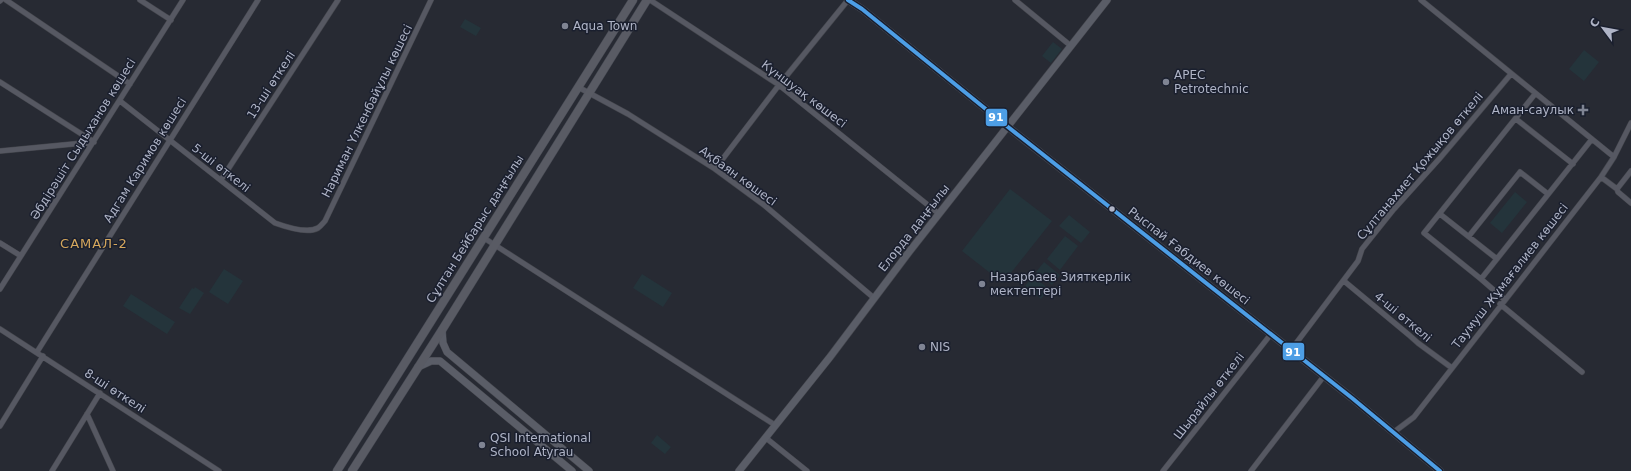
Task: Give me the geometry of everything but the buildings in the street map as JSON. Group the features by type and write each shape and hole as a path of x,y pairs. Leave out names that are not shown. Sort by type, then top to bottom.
{"main road":[{"name":"Сұлтан Бейбарыс даңғылы","path":"337,471 633,0"},
{"name":"Сұлтан Бейбарыс даңғылы","path":"352,471 442,330 647,0"}],"street":[{"path":"6,0 130,84"},
{"path":"140,0 171,20"},
{"name":"Әбдірәшіт Сыдыханов көшесі","path":"0,289 183,0"},
{"name":"Адгам Каримов көшесі","path":"36,352 258,0"},
{"name":"13-ші өткелі","path":"221,180 338,0"},
{"name":"Күншуақ көшесі","path":"650,0 779,85 939,214"},
{"path":"716,169 779,85 848,0"},
{"name":"Рыспай Ғабдиев көшесі","path":"848,0 862,9 1008,127 1324,376 1440,471"},
{"path":"1015,0 1071,46"},
{"name":"Елорда даңғылы","path":"739,471 830,357 939,214 1107,0"},
{"path":"1421,0 1614,157"},
{"name":"Нариман Үлкенбайұлы көшесі","path":"318,228 325,221 429,1"},
{"name":"Сұлтанахмет Қожықов өткелі","path":"1290,350 1344,281 1358,261 1362,249 1394,209 1440,158 1511,74"},
{"path":"0,82 94,142"},
{"name":"Ақбаян көшесі","path":"578,87 628,114 716,169 764,205 874,298"},
{"path":"1504,299 1424,233 1535,94"},
{"name":"5-ші өткелі","path":"120,101 275,223 289,228 304,230 318,228"},
{"path":"1516,119 1573,164"},
{"name":"Таумуш Жұмағалиев көшесі","path":"1394,432 1414,417 1500,304 1601,177 1614,157 1631,123"},
{"path":"1481,279 1592,139"},
{"path":"0,151 94,142"},
{"path":"1618,189 1631,171"},
{"path":"1469,236 1520,172 1548,194"},
{"path":"1601,177 1618,189 1618,192 1631,203"},
{"path":"1440,214 1497,259"},
{"path":"484,238 775,426"},
{"path":"0,244 21,256"},
{"name":"4-ші өткелі","path":"1344,281 1418,344 1452,368"},
{"path":"1500,304 1582,372"},
{"name":"8-ші өткелі","path":"0,328 219,471"},
{"path":"442,330 443,343 446,352 589,471"},
{"name":"Шырайлы өткелі","path":"1163,471 1271,334"},
{"path":"0,426 43,356"},
{"path":"418,367 431,361 440,361 572,471"},
{"path":"1251,471 1324,376"},
{"path":"52,471 100,393"},
{"path":"87,414 113,471"},
{"path":"766,438 807,471"}],"shaded area":[{"path":"465,19 481,28 476,36 460,27"},
{"path":"1053,42 1062,49 1051,63 1042,56"},
{"path":"1584,50 1599,62 1584,81 1569,69"},
{"path":"1010,189 1052,221 1003,283 962,251"},
{"path":"1515,192 1527,202 1502,233 1490,223"},
{"path":"1069,215 1090,232 1081,243 1059,226"},
{"path":"1065,236 1078,246 1060,270 1047,259"},
{"path":"1044,262 1060,275 1052,285 1036,272"},
{"path":"224,269 243,281 228,304 209,292"},
{"path":"642,274 672,293 663,307 633,288"},
{"path":"1033,276 1049,289 1041,299 1025,286"},
{"path":"195,287 204,293 190,314 179,308 192,288 194,289"},
{"path":"131,294 175,322 167,334 123,306"},
{"path":"657,435 671,447 665,454 651,443"}],"transit line":[{"name":"91","path":"848,0 862,9 1008,127 1352,398 1440,471"}],"place":[{"name":"Aqua Town","path":"565,26"},
{"name":"APEC Petrotechnic","path":"1166,82"},
{"name":"Аман-саулык","path":"1583,110"},
{"name":"Назарбаев Зияткерлік мектептері","path":"982,284"},
{"name":"NIS","path":"922,347"},
{"name":"QSI International School Atyrau","path":"482,445"}],"district":[{"name":"САМАЛ-2","path":"94,243"}]}
